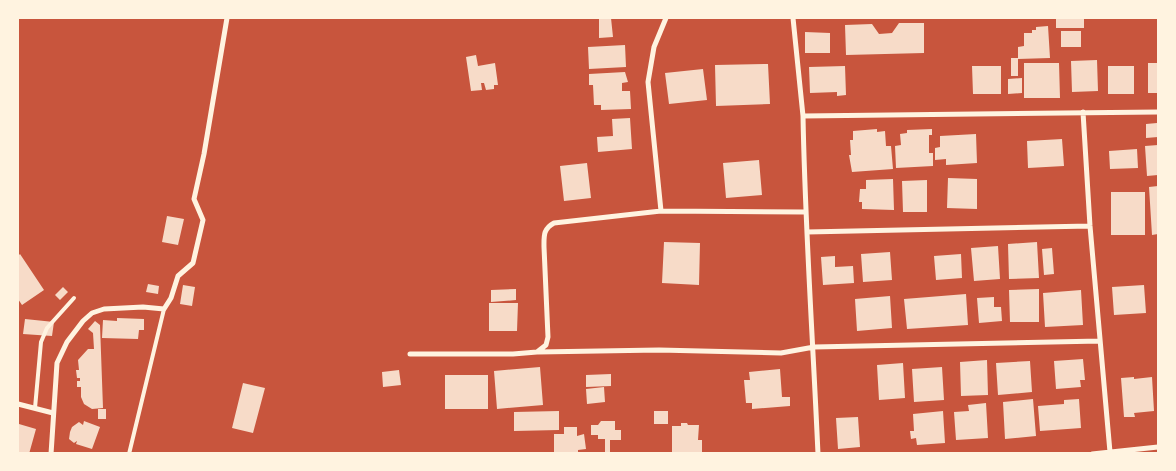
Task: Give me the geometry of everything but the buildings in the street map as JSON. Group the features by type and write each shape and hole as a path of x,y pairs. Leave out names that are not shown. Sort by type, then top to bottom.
{"street":[{"path":"51,454 57,363 67,342 83,321 92,313 104,309 164,308 171,298 178,276 193,263 203,220 194,199 204,154 227,18"},
{"path":"661,212 648,82 654,47 666,18"},
{"path":"793,18 803,116 805,212 814,347 818,454"},
{"path":"1083,112 1090,226 1110,452"},
{"path":"803,116 1158,112"},
{"path":"537,352 546,345 548,337 544,247 544,232 547,226 554,223 661,212 805,212"},
{"path":"807,232 1090,226"},
{"path":"410,354 513,354 659,350 782,353 814,347 1100,341"},
{"path":"18,404 53,413"},
{"path":"1092,454 1158,447"}],"lane":[{"path":"35,408 42,342 47,328 74,298"},
{"path":"129,454 164,308"}]}
